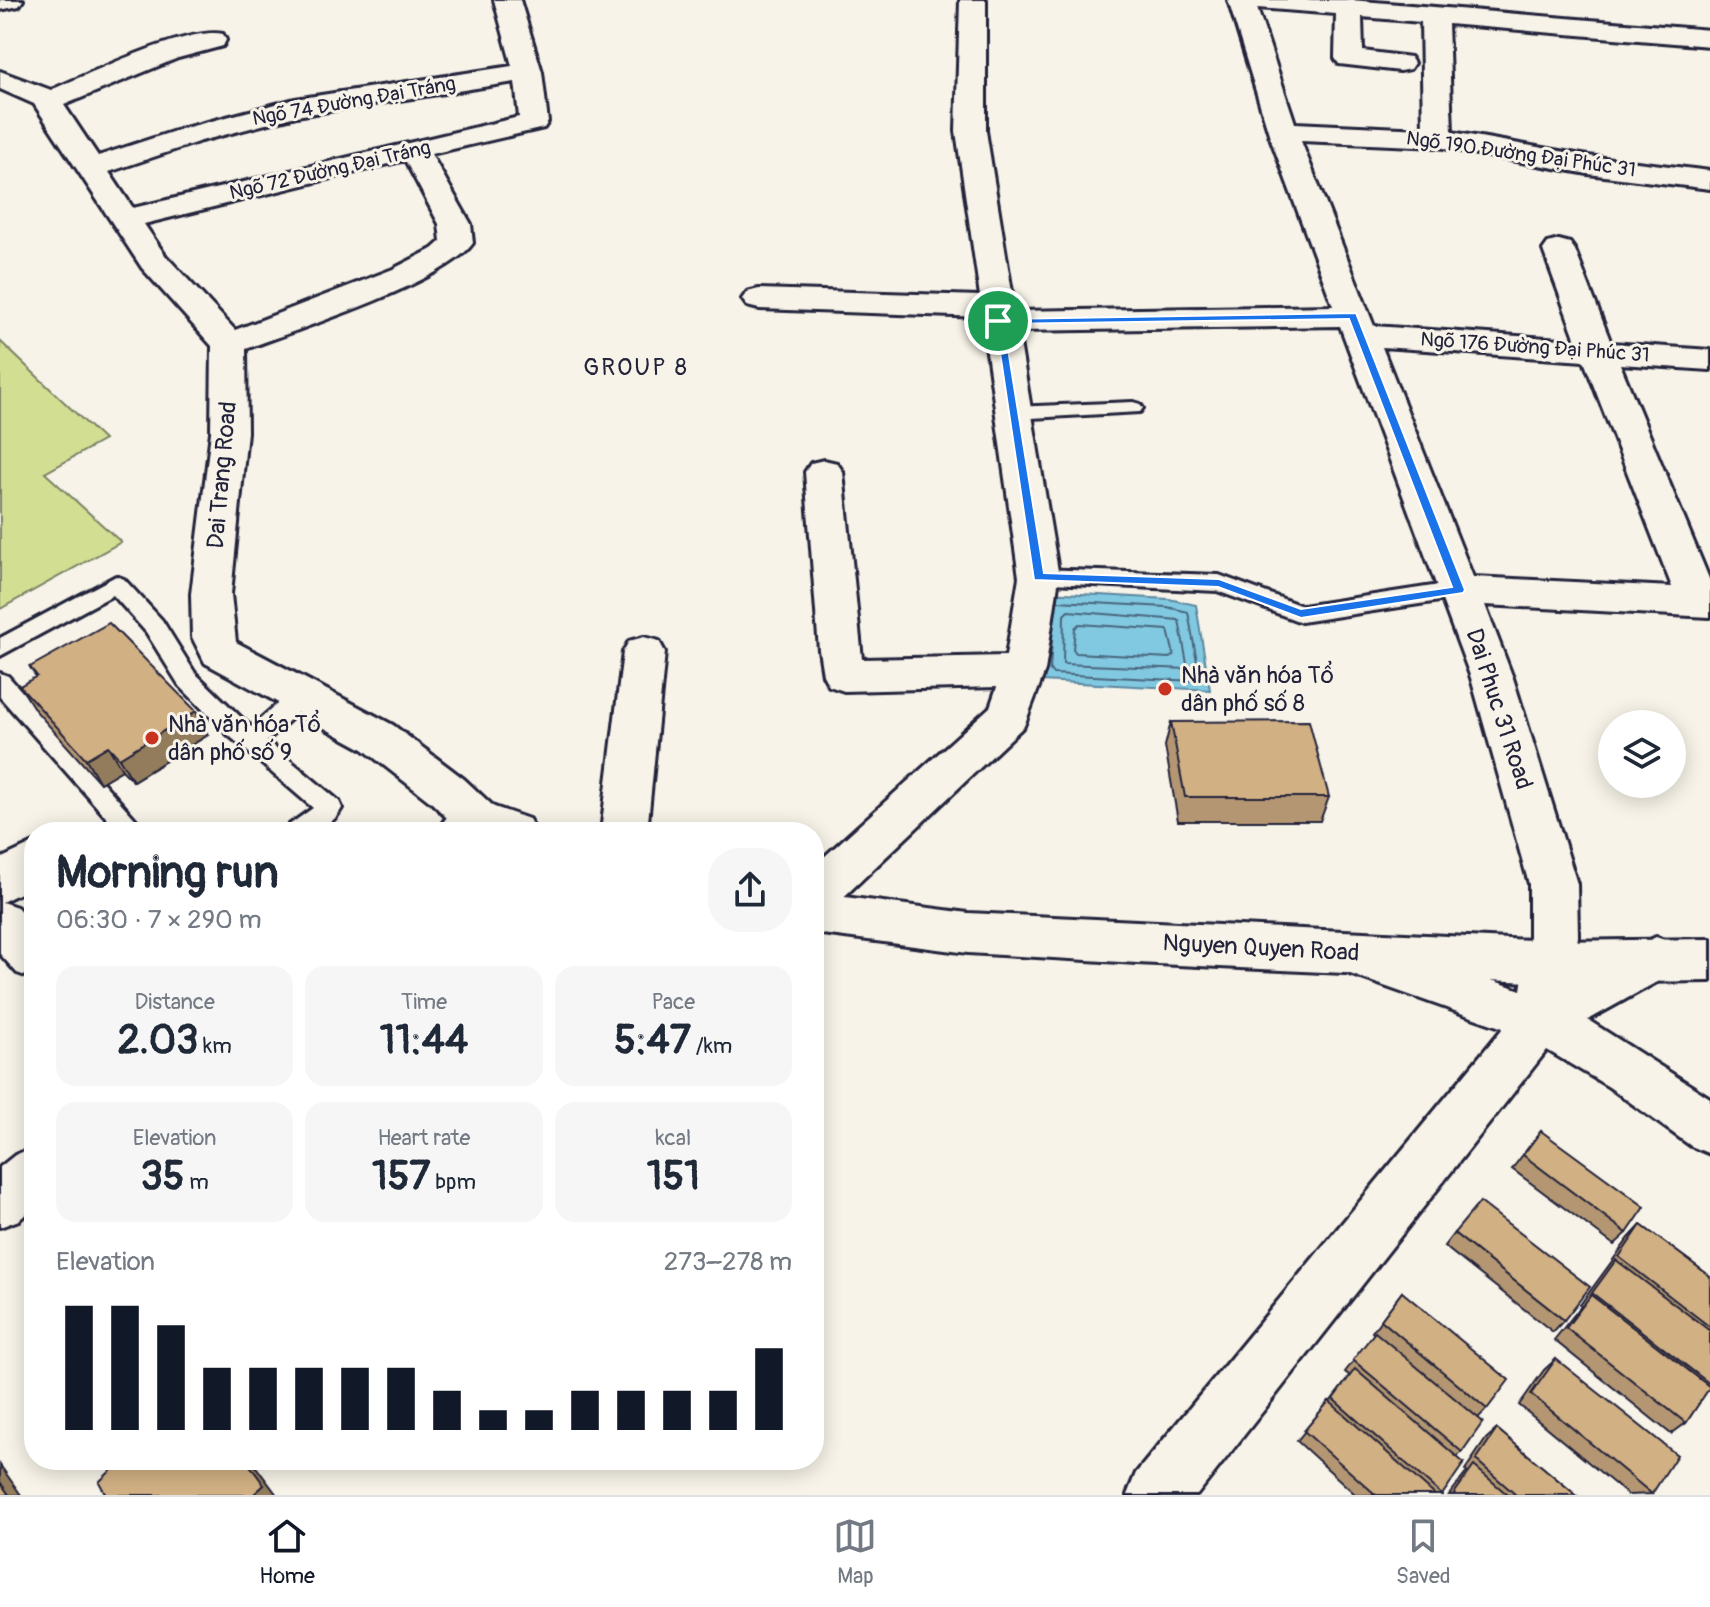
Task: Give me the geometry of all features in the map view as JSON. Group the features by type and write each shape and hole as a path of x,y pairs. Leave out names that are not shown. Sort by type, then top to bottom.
{"street":[{"path":"0,2 10,0"},
{"path":"507,0 528,72"},
{"path":"824,886 1009,715 1024,671 1039,577 971,131 973,0"},
{"name":"Dai Phuc 31 Road","path":"1241,0 1283,131 1492,678 1553,884 1556,917 1553,962 1540,1021"},
{"path":"1257,0 1710,38"},
{"path":"1349,8 1349,58 1400,63"},
{"path":"1434,15 1438,138"},
{"path":"47,102 168,52 213,40"},
{"name":"Ngõ 72 Đường Đại Tráng","path":"126,219 534,122 528,72"},
{"name":"Ngõ 74 Đường Đại Tráng","path":"92,168 191,135 295,108 528,72"},
{"path":"0,79 26,89 47,102 153,261 229,344 405,276 443,256 457,243 455,224 414,150"},
{"name":"Ngõ 190 Đường Đại Phúc 31","path":"1283,131 1438,138 1588,165 1710,180"},
{"path":"1459,590 1705,603 1598,352 1559,250"},
{"name":"Ngõ 176 Đường Đại Phúc 31","path":"759,299 998,314 1356,325 1598,352 1710,360"},
{"name":"Dai Trang Road","path":"229,344 229,432 211,594 213,637 226,657 378,737 448,791 477,822"},
{"path":"824,472 832,533 836,633 844,675 1024,671"},
{"path":"625,822 644,652"},
{"path":"0,883 24,868"},
{"name":"Nguyen Quyen Road","path":"824,914 968,933 1553,962 1656,958 1710,960"},
{"path":"0,921 24,947"},
{"path":"1346,952 1479,996 1540,1021 1666,1096 1710,1129"},
{"path":"1158,1495 1540,1021 1656,958"},
{"path":"0,1201 24,1181"}],"lane":[{"path":"1013,413 1133,408"},
{"path":"1039,577 1219,583 1301,614 1459,590"},
{"path":"0,648 116,584 154,626 187,679 251,741 330,808 311,822"},
{"path":"0,682 125,822"},
{"path":"251,741 300,697"}],"green space":[{"path":"0,341 104,440 45,473 121,542 0,609"}],"water":[{"path":"1047,592 1169,599 1196,605 1210,690 1041,681"}],"building":[{"path":"109,623 196,711 119,758 108,746 86,759 20,686 37,676 30,667"},
{"path":"1309,721 1329,797 1185,797 1171,722"},
{"path":"1541,1131 1645,1207 1627,1233 1523,1155"},
{"path":"1480,1202 1590,1287 1564,1320 1454,1233"},
{"path":"1641,1225 1710,1276 1710,1327 1619,1257"},
{"path":"1616,1260 1710,1331 1710,1384 1592,1293"},
{"path":"1402,1292 1509,1380 1487,1409 1381,1320"},
{"path":"1591,1295 1710,1387 1686,1423 1566,1328"},
{"path":"1375,1332 1483,1422 1462,1452 1353,1360"},
{"path":"1556,1359 1677,1455 1652,1494 1531,1394"},
{"path":"1355,1369 1464,1463 1442,1495 1333,1399"},
{"path":"1329,1401 1435,1495 1376,1495 1304,1431"},
{"path":"1497,1429 1576,1495 1516,1495 1476,1460"},
{"path":"1474,1466 1508,1495 1453,1495"},
{"path":"112,1470 253,1470 264,1485 253,1495 106,1495 99,1482"},
{"path":"0,1482 9,1495 0,1495"}],"place":[{"name":"Nhà văn hóa Tổ dân phố số 8","path":"1165,689"},
{"name":"Nhà văn hóa Tổ dân phố số 9","path":"152,738"}],"district":[{"name":"GROUP 8","path":"636,367"}],"route":[{"path":"1353,316 1459,590 1301,614 1219,583 1039,577 998,321 1353,316"}]}
